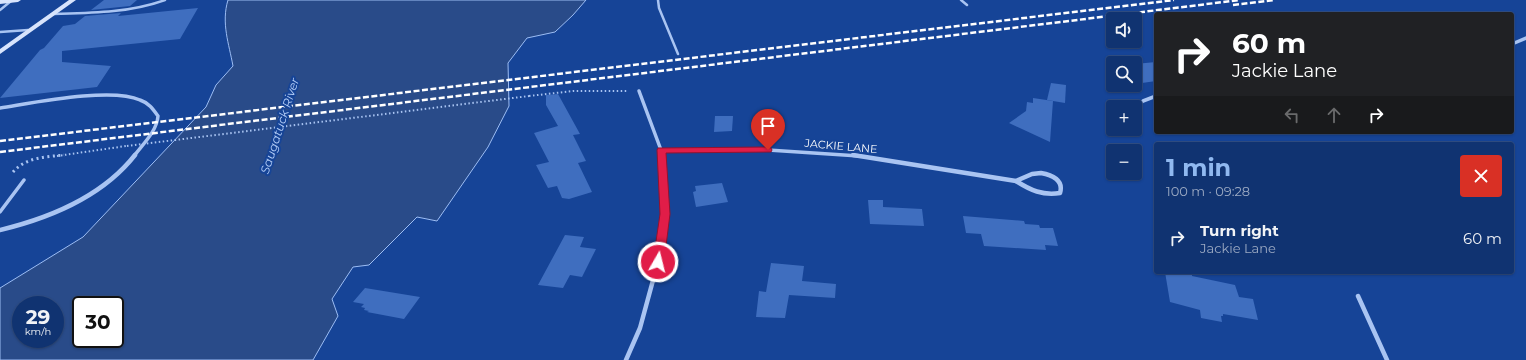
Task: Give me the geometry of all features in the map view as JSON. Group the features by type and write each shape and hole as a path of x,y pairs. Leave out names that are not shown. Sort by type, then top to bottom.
{"street":[{"path":"0,2 15,0"},
{"path":"1,51 73,0"},
{"path":"1514,43 1526,38"},
{"path":"626,360 640,328 658,262 665,214 661,150 639,91"},
{"path":"0,108 102,95 119,95 134,98 151,106 158,116 158,120 152,131 137,153 126,166 108,181 72,205 39,219 0,230"},
{"path":"1142,102 1154,97"},
{"name":"JACKIE LANE","path":"661,150 768,150 849,154 1016,181 1042,194 1053,195 1060,193 1062,189 1062,184 1056,178 1047,174 1037,173 1023,177 1016,181"},
{"path":"1358,296 1387,360"}],"lane":[{"path":"0,10 15,0"},
{"path":"53,14 122,10 151,5 166,0"},
{"path":"658,0 659,8 678,54"},
{"path":"961,0 967,5"},
{"path":"0,32 30,30"},
{"path":"0,212 24,180"}],"path":[{"path":"10,177 18,165 33,159 127,146 573,91 639,91"}],"water":[{"name":"Saugatuck River","path":"228,0 586,0 555,32 527,38 508,63 509,106 488,147 437,221 417,217 369,265 353,267 332,299 338,316 313,360 0,360 0,288 83,237 206,107 216,85 233,66 226,33 225,17"}],"building":[{"path":"104,0 137,0 130,6 91,10"},
{"path":"198,8 180,39 62,51 62,62 111,66 97,87 0,98 40,50 44,48 63,26 75,24 85,16 121,13 118,16"},
{"path":"1154,62 1154,81 1142,83 1142,63"},
{"path":"1051,83 1066,85 1065,103 1047,100"},
{"path":"558,94 580,134 573,135 586,161 578,163 592,192 569,199 562,198 557,186 548,188 536,165 549,162 534,133 558,126 546,105 546,95"},
{"path":"1033,98 1053,101 1050,142 1009,123 1026,111 1027,102 1033,103"},
{"path":"715,116 733,116 732,131 714,132"},
{"path":"722,183 728,202 696,207 693,192 696,191 695,186"},
{"path":"868,200 883,200 883,207 922,209 924,226 870,224"},
{"path":"963,216 1024,221 1025,224 1039,225 1040,228 1053,228 1058,246 1045,245 1046,250 984,246 981,234 966,233"},
{"path":"565,235 584,237 580,247 596,249 582,277 570,275 563,288 538,285"},
{"path":"771,263 804,266 802,281 836,284 835,298 789,295 785,318 756,317 759,291 766,292"},
{"path":"1165,274 1192,274 1192,276 1235,285 1239,297 1253,299 1258,320 1223,314 1223,316 1221,316 1222,322 1201,318 1200,310 1170,302"},
{"path":"365,288 420,297 404,319 367,312 369,311 364,310 365,308 361,307 364,304 353,302"}],"railway":[{"path":"0,141 1174,0"},
{"path":"0,152 1240,0"},
{"path":"1233,5 1275,0"}],"route":[{"path":"658,262 665,214 661,150 768,150"}]}
